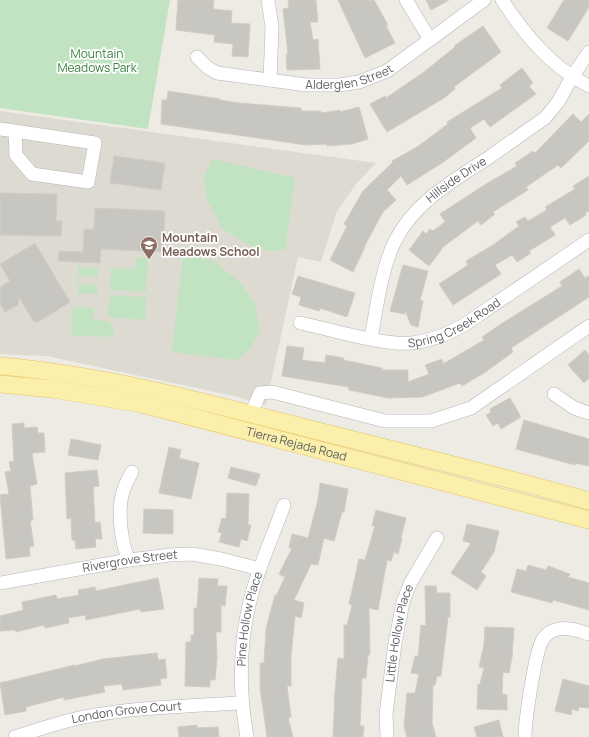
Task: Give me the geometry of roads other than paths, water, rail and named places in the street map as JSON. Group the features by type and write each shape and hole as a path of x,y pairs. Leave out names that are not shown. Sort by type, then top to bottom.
{"main road":[{"name":"Tierra Rejada Road","path":"0,366 82,376 147,389 520,481 589,500"},
{"name":"Tierra Rejada Road","path":"0,384 53,389 142,404 589,520"}],"street":[{"path":"268,0 272,27 270,80"},
{"path":"406,0 429,38"},
{"name":"Alderglen Street","path":"197,57 207,67 217,73 307,85 339,85 359,82 387,71 429,38 484,0"},
{"path":"502,0 534,43 572,77 589,86"},
{"name":"Hillside Drive","path":"371,338 379,296 390,253 408,221 434,195 545,118 558,102 572,77 589,52"},
{"path":"0,130 15,132 96,143 88,182 32,174 16,155 15,132"},
{"name":"Spring Creek Road","path":"300,323 371,338 410,343 446,335 496,304 589,240"},
{"path":"250,414 260,393 272,392 385,421 431,421 471,408 589,326"},
{"path":"554,394 574,408 589,413"},
{"path":"129,560 123,549 120,508 124,490 132,472"},
{"name":"Pine Hollow Place","path":"247,737 241,703 241,677 246,619 260,568 284,505"},
{"name":"Little Hollow Place","path":"387,737 386,714 395,643 402,607 410,584 438,538"},
{"name":"Rivergrove Street","path":"0,583 129,560 192,554 260,568"},
{"path":"525,737 525,720 543,639 552,632 562,629 589,634"},
{"name":"London Grove Court","path":"14,737 61,722 97,715 166,707 241,703"}],"place":[{"name":"Mountain Meadows School","path":"149,260"}],"park label":[{"name":"Mountain Meadows Park","path":"97,61"}]}
